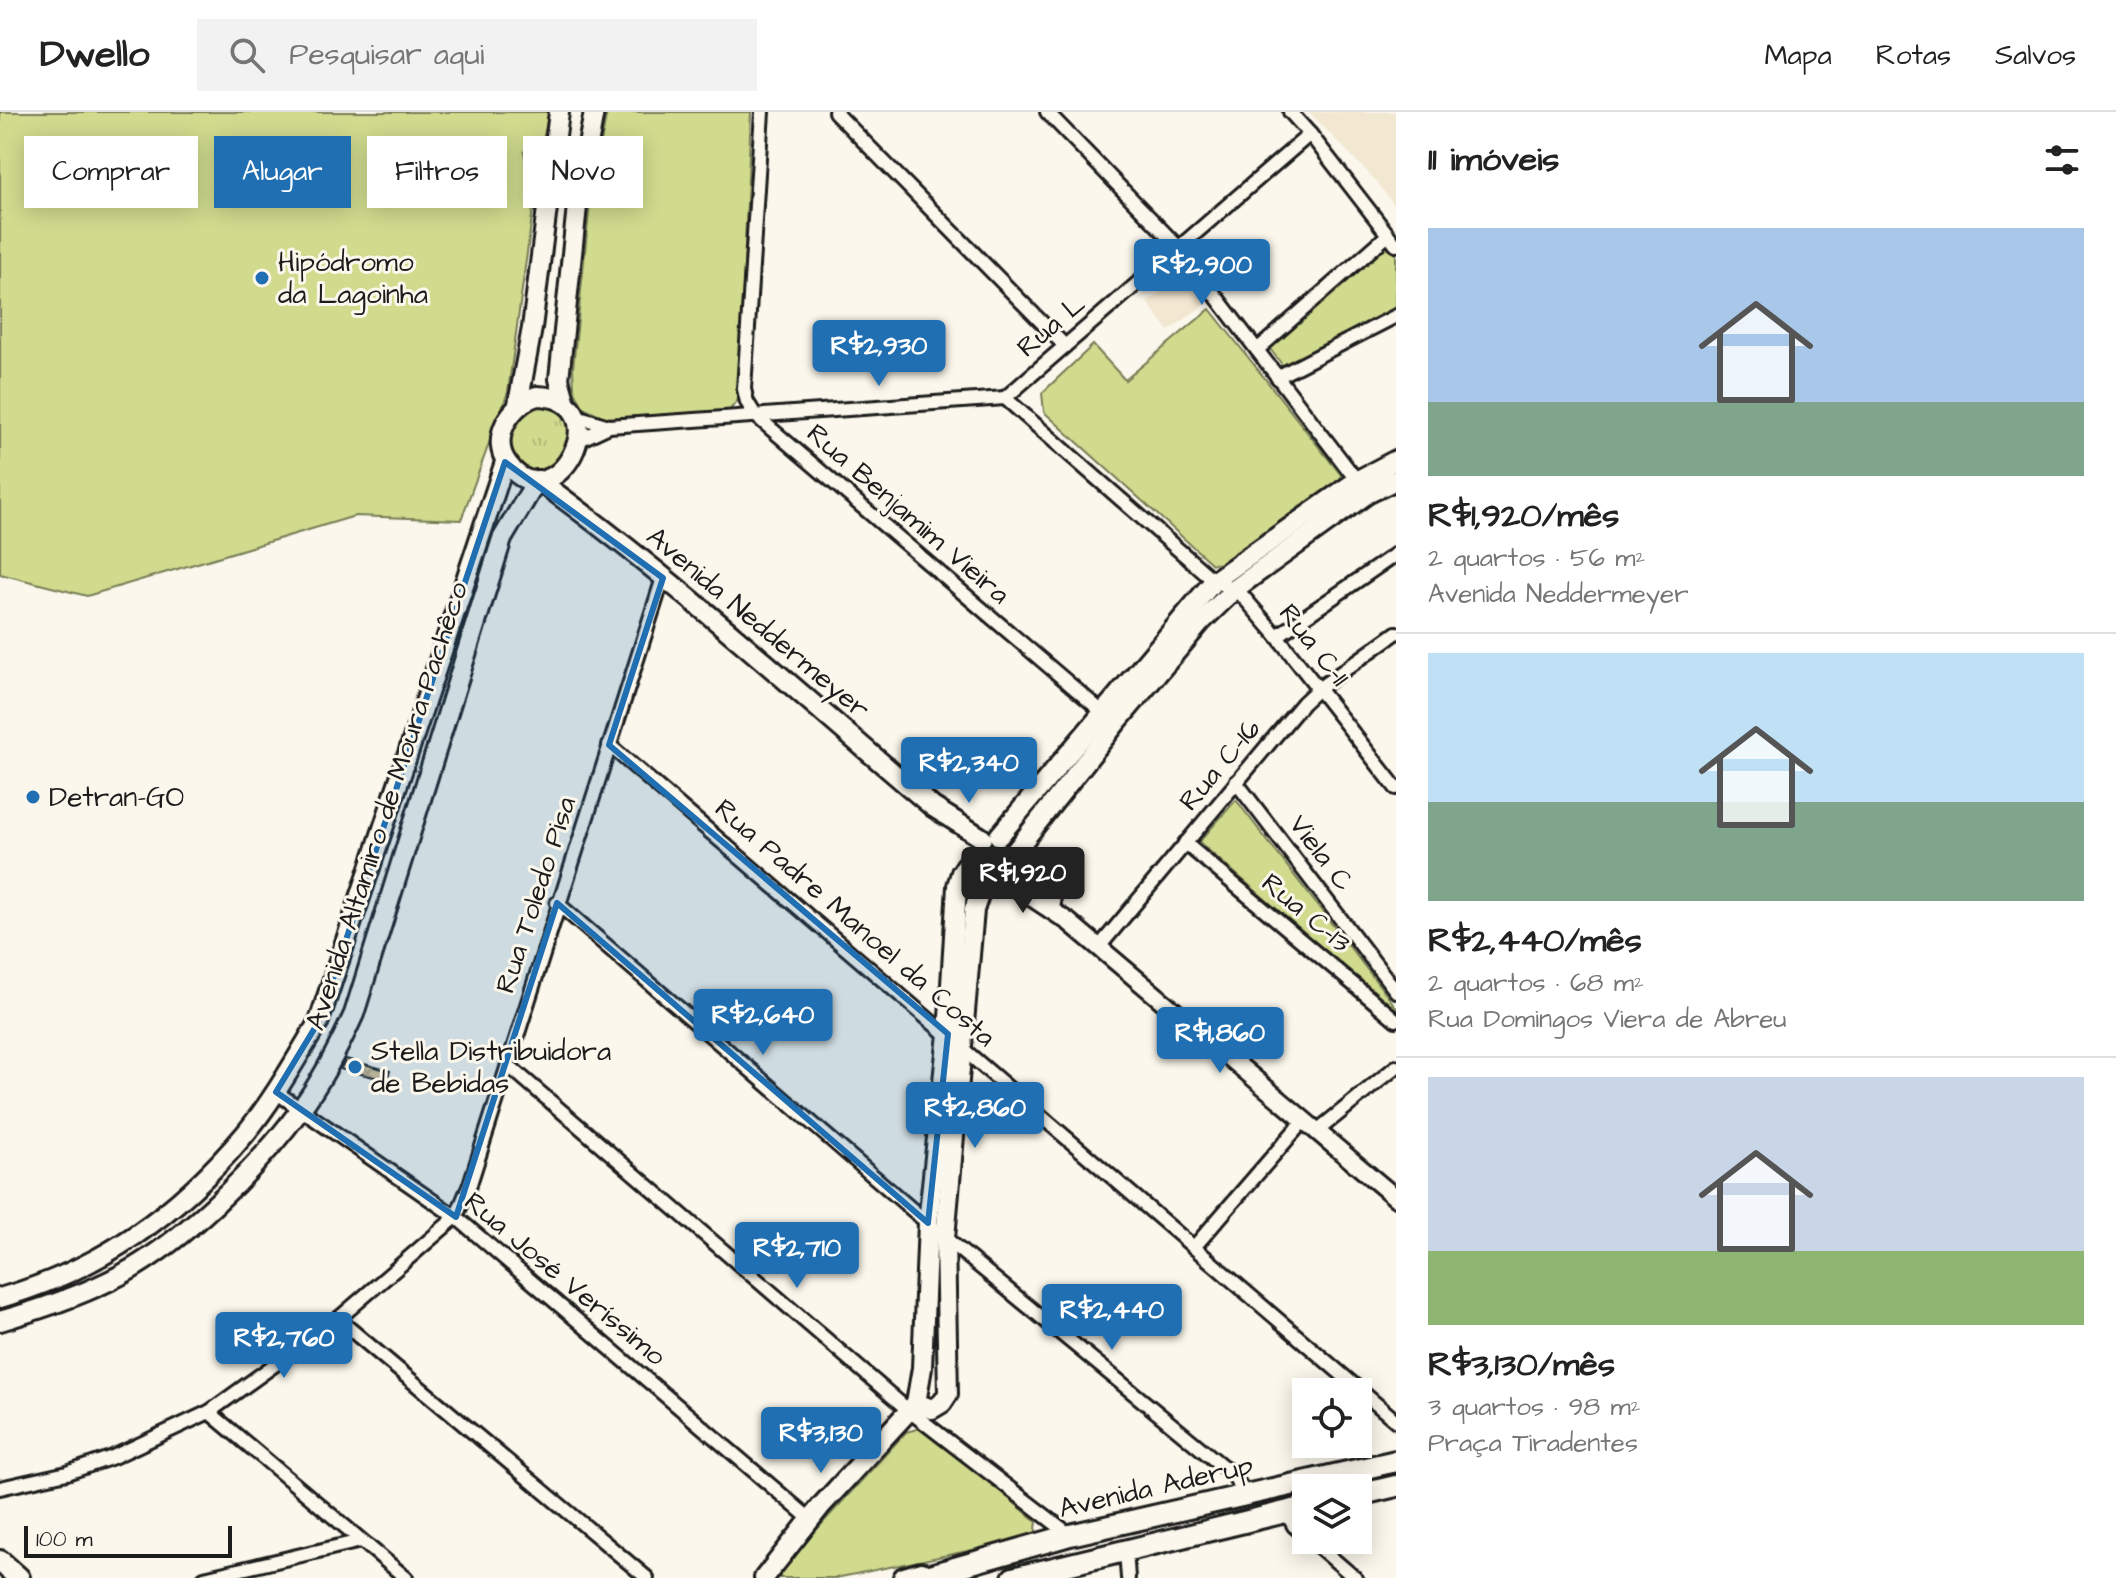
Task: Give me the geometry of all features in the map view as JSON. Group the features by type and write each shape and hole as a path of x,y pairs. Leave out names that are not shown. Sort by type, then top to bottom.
{"main road":[{"path":"556,136 559,112"},
{"path":"589,136 594,112"},
{"path":"547,208 532,328 518,404 502,432 501,447 505,462 513,471 524,478 537,480 558,475 565,468 577,441 571,410 559,379 577,208"},
{"path":"518,404 537,396 557,399 571,410"},
{"path":"1162,656 1235,589 1396,460"},
{"name":"Avenida Altamiro de Moura Pachêco","path":"0,1298 41,1286 97,1261 149,1226 193,1189 245,1134 276,1092 319,1021 505,462"},
{"name":"Avenida Neddermeyer","path":"565,468 568,483 583,513"},
{"name":"Avenida Altamiro de Moura Pachêco","path":"0,1321 54,1305 112,1280 168,1244 241,1178 301,1110 334,1057 354,1014 502,539 537,480"},
{"name":"Avenida Neddermeyer","path":"537,480 663,578 981,846"},
{"path":"766,1575 810,1519 914,1401 922,1368 928,1223 948,1034 957,886 981,846 1109,718 1162,656 1214,581 1362,488 1396,480"},
{"path":"914,1401 932,1409 942,1403 948,1394 945,1238 974,910 979,895 995,876 1005,872 1012,857 1109,718"},
{"path":"981,846 1008,843 1012,857"},
{"path":"981,846 981,873 995,876"},
{"name":"Avenida Aderup","path":"1336,1474 1396,1461"},
{"name":"Avenida Aderup","path":"904,1578 913,1574 934,1576 1070,1535 1292,1484"},
{"path":"1372,1492 1396,1486"},
{"path":"1234,1523 1248,1507 1246,1494"},
{"name":"Avenida Aderup","path":"1013,1578 1292,1511"},
{"path":"0,1561 19,1578"}],"street":[{"path":"755,415 744,389 762,112"},
{"path":"835,112 1065,346"},
{"path":"1047,112 1179,248 1362,488"},
{"path":"1257,350 1392,240 1290,112"},
{"name":"Rua L","path":"1005,398 1310,134"},
{"path":"1277,377 1396,316"},
{"path":"577,441 609,426 1005,398 1214,581"},
{"path":"571,410 609,426"},
{"name":"Rua Benjamim Vieira","path":"755,415 1109,718"},
{"path":"1277,636 1396,554"},
{"name":"Rua Toledo Pisa","path":"0,1488 67,1473 113,1457 209,1412 338,1319 456,1217 470,1184 663,578"},
{"name":"Rua C-11","path":"1214,581 1235,589 1277,636 1396,788"},
{"name":"Rua C-16","path":"1099,947 1318,689 1396,633"},
{"name":"Rua Padre Manoel da Costa","path":"609,745 1396,1421"},
{"name":"Viela C","path":"1236,782 1396,991"},
{"name":"Rua C-13","path":"1185,843 1396,1020"},
{"path":"1012,857 1069,922"},
{"path":"995,876 1069,922 1396,1198"},
{"path":"557,903 945,1238 1233,1475 1246,1494"},
{"path":"508,1065 914,1401 1070,1535"},
{"path":"1195,1246 1310,1125 1396,1067"},
{"name":"Rua José Veríssimo","path":"276,1092 456,1217 810,1519"},
{"path":"338,1319 647,1578"},
{"path":"209,1412 406,1578"},
{"path":"204,1578 361,1541"},
{"path":"1126,1550 1128,1578"},
{"path":"1327,1554 1355,1578"}],"highlighted area":[{"path":"505,462 663,578 609,745 948,1034 928,1223 557,903 456,1217 276,1092 319,1021"}],"shaded area":[{"path":"1309,112 1396,112 1396,208 1377,182"},
{"path":"1184,274 1206,303 1169,331 1147,302"}],"green space":[{"name":"Hipódromo da Lagoinha","path":"0,112 549,112 544,136 523,136 523,208 533,208 508,392 461,520 355,516 87,596 0,574"},
{"path":"607,112 751,112 738,400 729,411 606,418 583,407 574,389 573,368 589,208 643,208 643,136 602,136"},
{"path":"1388,245 1396,254 1396,309 1284,367 1270,349"},
{"path":"1210,309 1341,475 1340,485 1228,563 1212,564 1044,412 1042,393 1093,345 1125,380"},
{"path":"557,403 574,420 559,468 528,475 511,462 508,439 521,409 530,404"},
{"path":"1236,800 1396,1007 1396,1012 1199,842"},
{"path":"924,1427 1037,1522 1035,1537 836,1578 780,1578 776,1574 906,1432"}],"building":[{"name":"Stella Distribuidora de Bebidas","path":"346,1059 390,1071 387,1080 340,1069"}],"place":[{"name":"Hipódromo da Lagoinha","path":"262,278"},
{"name":"Detran-GO","path":"33,797"},
{"name":"Stella Distribuidora de Bebidas","path":"355,1067"}]}
